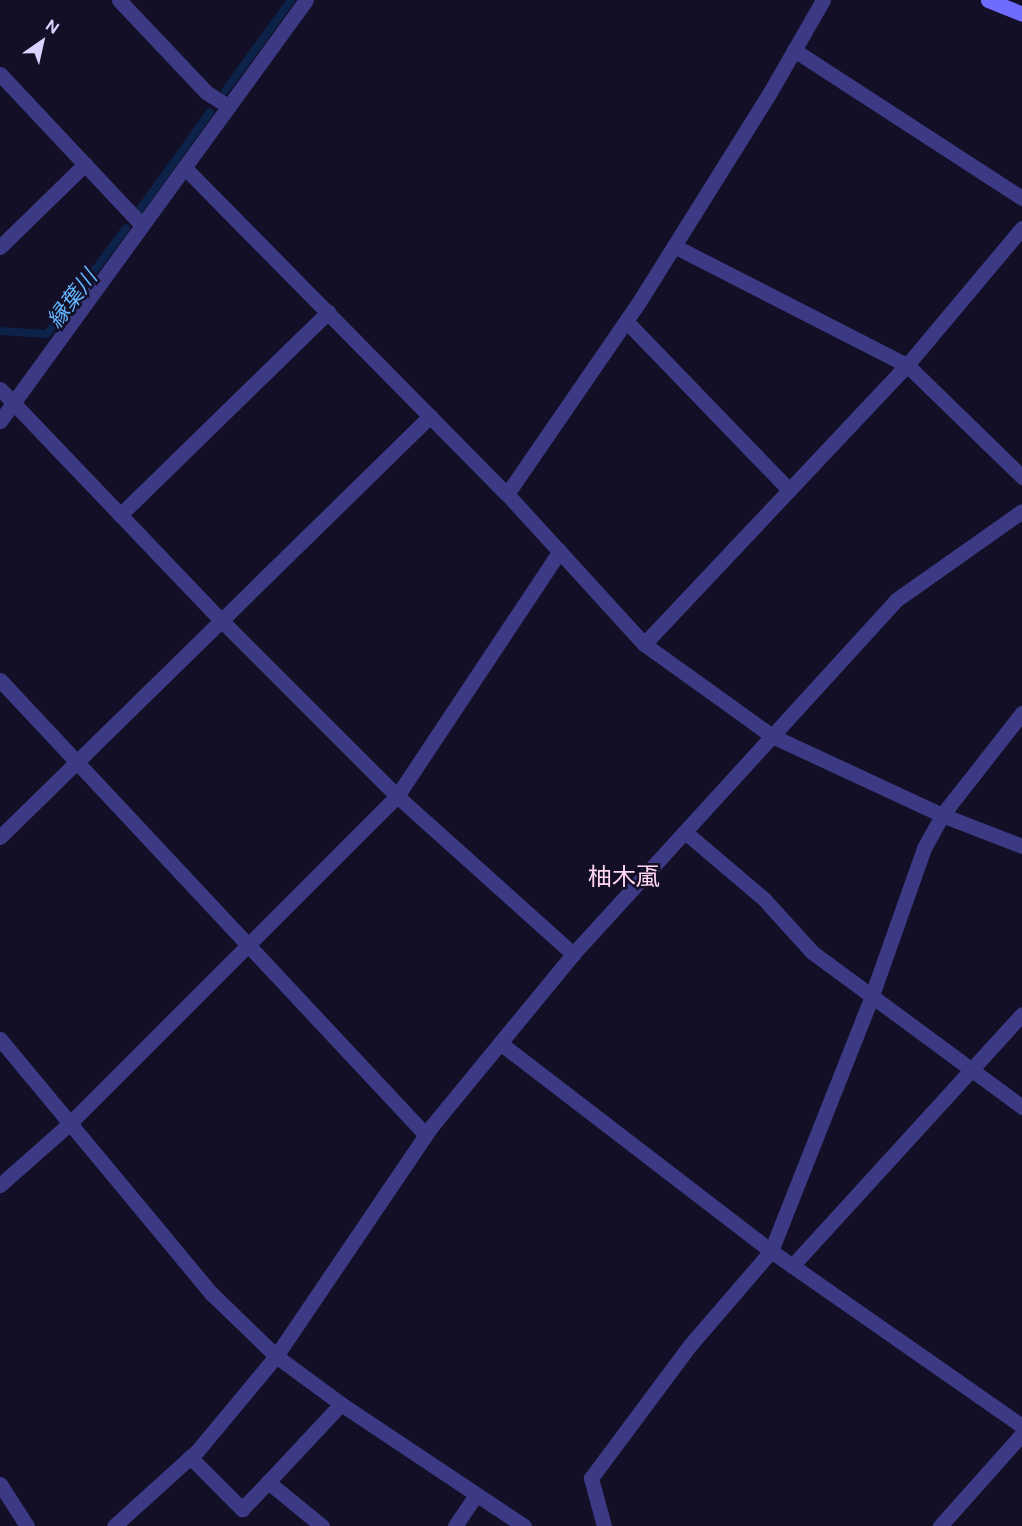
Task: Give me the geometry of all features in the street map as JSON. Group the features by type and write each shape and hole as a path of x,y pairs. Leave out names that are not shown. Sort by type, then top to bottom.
{"main road":[{"path":"988,0 1022,14"}],"street":[{"path":"119,0 207,92 229,107"},
{"path":"0,421 306,0"},
{"path":"507,494 626,321 674,246 822,0"},
{"path":"794,50 1022,198"},
{"path":"0,74 142,225"},
{"path":"0,247 85,164"},
{"path":"184,167 507,494 644,644 772,736 942,815 1022,846"},
{"path":"644,644 908,365 1022,228"},
{"path":"674,246 908,365 1022,477"},
{"path":"120,515 328,312"},
{"path":"626,321 789,490"},
{"path":"0,389 222,621 397,796 573,954"},
{"path":"0,837 430,416"},
{"path":"114,1526 190,1457 276,1356 426,1135 573,954 896,600 1022,511"},
{"path":"0,1185 69,1124 397,796 560,551"},
{"path":"0,680 426,1135"},
{"path":"604,1526 591,1478 691,1344 771,1251 871,998 924,848 942,815 1022,713"},
{"path":"685,832 764,899 812,952 871,998 1022,1107"},
{"path":"792,1266 1022,1014"},
{"path":"0,1039 212,1294 276,1356 340,1404 524,1526"},
{"path":"500,1043 771,1251 1022,1426"},
{"path":"190,1457 242,1509 340,1404"},
{"path":"940,1526 1022,1434"},
{"path":"268,1482 322,1526"},
{"path":"0,1485 27,1526"},
{"path":"455,1526 476,1495"}],"waterway":[{"name":"縁葉川","path":"225,91 291,0"},
{"name":"縁葉川","path":"138,212 210,112"},
{"name":"縁葉川","path":"0,331 47,334 126,228"}],"district":[{"name":"柚木颪","path":"624,877"}]}
